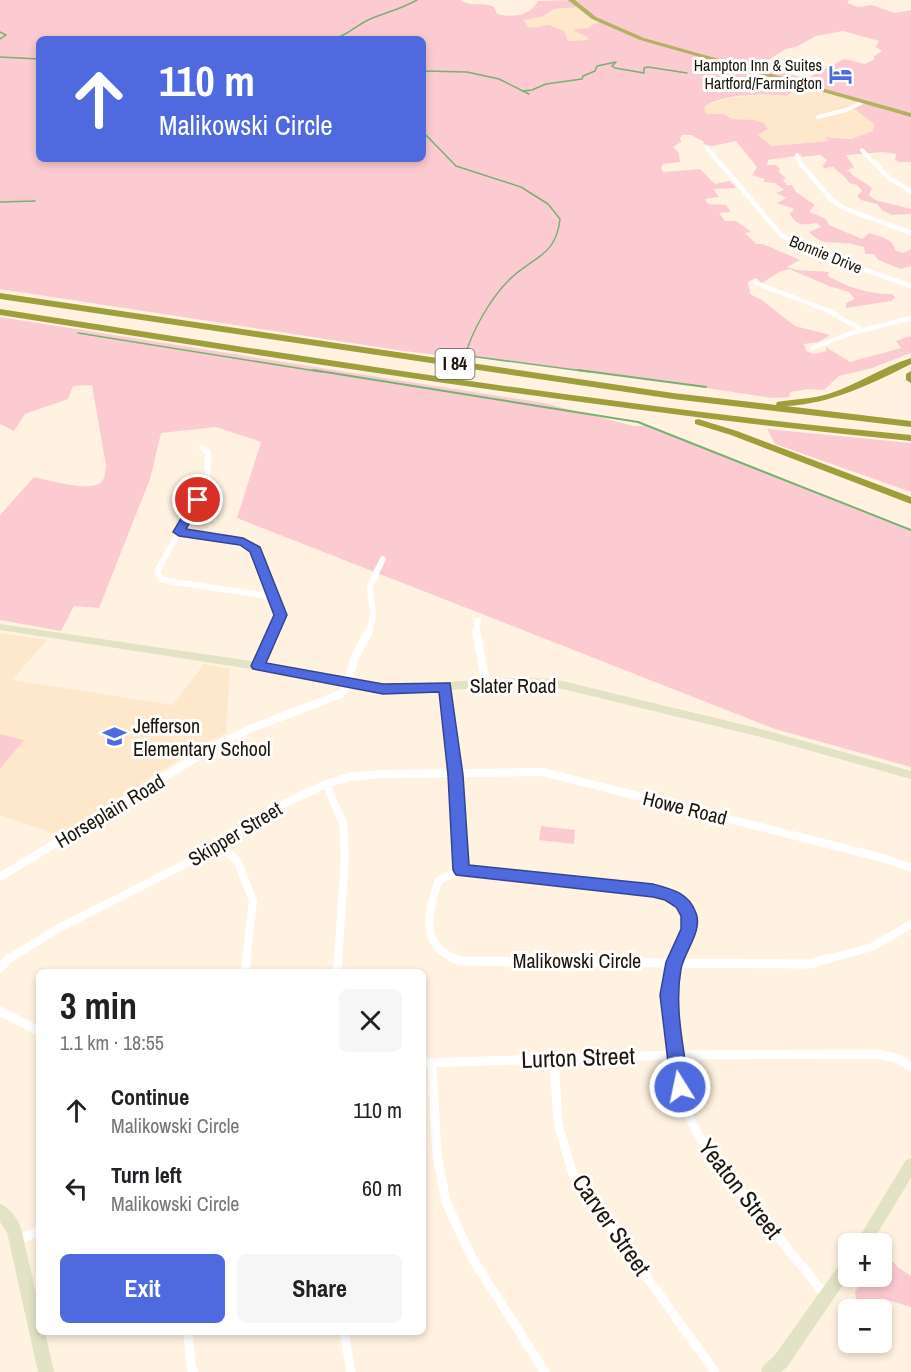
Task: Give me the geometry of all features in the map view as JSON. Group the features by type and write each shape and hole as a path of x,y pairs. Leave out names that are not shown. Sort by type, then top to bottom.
{"highway":[{"path":"571,0 601,22 642,39 911,115"},
{"name":"I 84","path":"0,296 654,394 911,424"},
{"name":"I 84","path":"0,312 626,407 911,438"},
{"path":"654,394 772,403 807,402 844,393 911,361"},
{"path":"911,374 911,380"},
{"path":"626,407 725,430 911,501"}],"main road":[{"name":"Slater Road","path":"0,627 257,666 383,689 486,683 554,683 761,733 911,776"},
{"path":"869,1233 910,1168"},
{"path":"0,1211 9,1220 17,1240 36,1326"},
{"path":"769,1372 781,1361 838,1280"},
{"path":"38,1335 46,1372"}],"street":[{"path":"818,117 846,110 863,102"},
{"name":"Bonnie Drive","path":"707,148 771,226 789,241 911,286"},
{"path":"862,150 889,178 911,191"},
{"path":"797,155 798,162 804,170 843,208 911,233"},
{"path":"756,283 829,311 862,330"},
{"path":"812,348 862,330 911,318"},
{"path":"201,448 208,453 207,484 157,571 161,579 274,597"},
{"path":"179,532 243,542 256,549 281,615 257,666"},
{"path":"347,684 355,657 372,624 374,609 370,588 382,559"},
{"path":"478,620 476,631 486,683"},
{"name":"Horseplain Road","path":"0,877 215,746 252,728 338,696 347,684"},
{"path":"445,687 456,775 461,870 653,890 669,895 682,903 689,915 689,929 674,962"},
{"name":"Howe Road","path":"456,775 501,771 543,772 911,868"},
{"name":"Skipper Street","path":"0,968 9,958 58,928 221,846 271,810 326,784 349,777 382,774 456,775"},
{"path":"326,784 343,824 345,857 337,969"},
{"path":"221,846 238,862 253,901 245,969"},
{"name":"Malikowski Circle","path":"461,870 438,881 430,911 429,930 433,946 444,957 460,961 810,964 872,947 911,924"},
{"name":"Yeaton Street","path":"674,962 668,995 683,1103 692,1127 827,1298"},
{"path":"0,1011 36,1029"},
{"name":"Lurton Street","path":"428,1064 675,1055 879,1054 899,1059 911,1067"},
{"name":"Carver Street","path":"554,1059 558,1124 573,1174 715,1372"},
{"path":"428,1064 437,1155 446,1202 472,1258 545,1372"},
{"path":"17,1240 36,1232"},
{"path":"188,1335 191,1367 194,1372"},
{"path":"345,1335 351,1372"}],"shaded area":[{"path":"0,0 460,0 469,4 490,5 494,7 497,14 509,16 526,13 538,1 571,0 849,0 847,3 858,7 872,5 895,13 911,10 911,162 899,162 895,160 896,154 883,152 846,155 854,167 848,170 872,188 869,195 875,200 911,209 911,214 892,215 882,210 877,204 861,200 857,196 862,191 857,185 849,183 833,167 824,168 823,165 827,160 820,155 768,160 767,165 776,165 780,169 779,172 786,178 783,180 786,185 792,185 796,192 815,205 809,212 826,219 829,225 862,239 869,233 889,241 896,251 904,253 911,249 911,266 901,269 878,260 874,254 865,254 864,247 826,242 813,236 809,232 821,227 817,223 798,223 790,214 794,209 777,203 786,198 776,193 784,190 775,183 763,182 765,179 752,175 757,167 736,141 713,146 703,144 704,142 691,135 682,135 681,142 673,147 679,153 680,162 663,164 661,168 663,172 700,169 715,184 730,181 736,188 713,189 719,197 705,199 708,204 726,205 731,212 719,213 725,221 736,221 751,232 745,233 756,244 763,244 800,260 787,267 796,270 829,272 828,276 851,287 875,293 892,294 895,297 892,301 846,308 846,303 855,299 849,292 789,269 779,272 762,283 756,278 748,282 750,294 762,300 795,326 830,335 818,342 804,344 806,351 814,354 826,351 826,347 850,362 901,348 896,341 911,336 911,353 872,368 839,376 824,390 809,389 790,392 789,397 772,398 462,355 451,357 0,289","holes":["578,7 600,22 589,28 572,30 587,37 588,40 568,41 564,31 549,25 529,28 523,20 541,17 555,9","843,31 879,41 876,47 882,51 873,57 875,59 865,64 844,59 806,79 760,65 786,49 796,47 816,36","812,87 862,102 853,108 874,124 873,131 851,139 825,137 828,141 772,146 758,135 768,129 764,123 732,119 724,114 706,114 704,107 721,99 755,95 787,96 796,89"]},
{"path":"578,7 601,22 580,34 588,40 568,41 549,25 529,28 522,20 541,17 556,9"},
{"path":"812,87 863,102 853,108 874,124 873,131 856,138 826,137 828,141 772,146 724,114 706,114 704,107 731,98 764,94 787,96 796,89"},
{"path":"0,317 544,403 634,426 648,426 911,531 911,767 775,729 237,518 261,442 216,427 161,433 150,479 99,608 74,606 61,631 0,620 0,515 34,477 68,484 94,485 103,480 106,466 92,385 73,386 68,399 25,414 14,431 0,424"},
{"path":"767,429 911,443 911,492 775,444"},
{"name":"Jefferson Elementary School","path":"0,633 47,640 12,680 173,705 204,664 230,669 226,733 196,749 60,835 0,815 0,769 24,740 0,734"},
{"path":"0,734 24,740 0,769"},
{"path":"541,826 575,830 574,844 539,840"},
{"path":"892,1261 911,1276 911,1307 892,1301 892,1299 856,1299 855,1292 858,1287 892,1287"}],"waterway":[{"path":"341,36 368,20 417,0"},
{"path":"0,32 6,35 0,39"},
{"path":"0,57 36,59"},
{"path":"523,91 546,84 582,79 583,76 595,71 597,66 616,62 612,66 615,68 644,73 644,68 648,67 687,73"},
{"path":"426,71 467,72 499,79 523,91"},
{"path":"523,91 529,94"},
{"path":"426,135 456,166 521,187 548,204 560,219 558,232 548,249 518,272 495,296 477,326 465,355"},
{"path":"0,202 35,201"},
{"path":"78,333 322,372"},
{"path":"465,355 590,372"},
{"path":"313,370 638,422 911,530"},
{"path":"578,370 706,387"}],"place":[{"name":"Hampton Inn & Suites Hartford/Farmington","path":"840,74"},
{"name":"Jefferson Elementary School","path":"115,737"}],"route":[{"path":"198,500 179,532 243,542 256,549 281,615 257,666 362,687 404,689 445,687 456,775 461,870 653,890 669,895 682,903 689,915 689,929 674,962 668,995 680,1087"}]}
